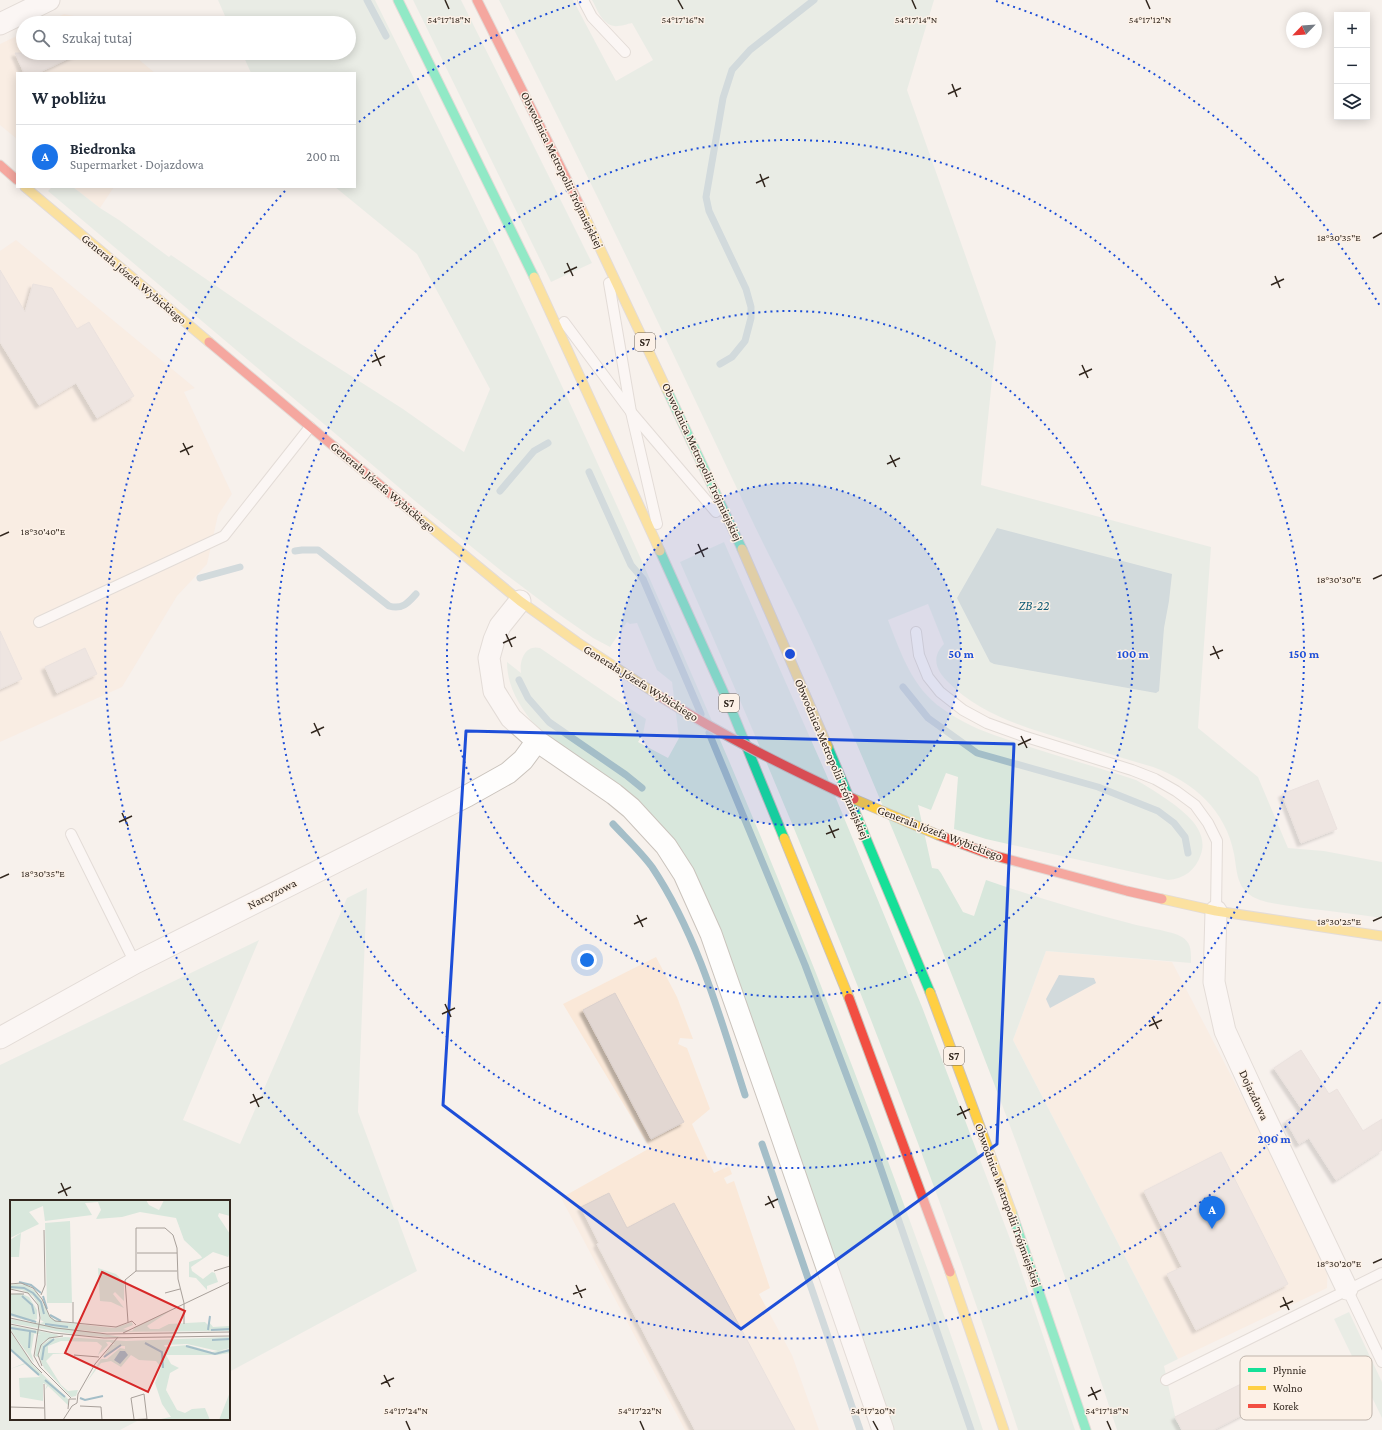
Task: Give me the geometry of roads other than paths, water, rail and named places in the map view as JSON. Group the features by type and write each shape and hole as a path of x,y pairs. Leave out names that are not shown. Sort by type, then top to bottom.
{"main road":[{"name":"S7","path":"398,0 539,288 668,567 732,711 838,966 939,1241 1004,1430"},
{"name":"Obwodnica Metropolii Trójmiejskiej","path":"477,0 605,257 736,536 803,688 924,978 1012,1212 1086,1430"},
{"path":"0,165 16,179"},
{"name":"Generała Józefa Wybickiego","path":"26,188 310,427 520,601 577,642 661,697 727,737 866,805 938,835 999,857 1127,891 1216,911 1382,936"}],"street":[{"path":"17,16 50,0"},
{"path":"0,24 16,16"},
{"path":"520,601 500,626 494,640 489,658 494,691 511,718 537,741 614,794 631,808 666,846 684,874 711,934 883,1430"},
{"name":"Narcyzowa","path":"0,1038 135,963 467,796 508,773 523,760 537,741"},
{"name":"Dojazdowa","path":"1216,911 1214,982 1225,1032 1347,1289"}],"lane":[{"path":"582,0 592,17 624,52"},
{"path":"605,257 631,412 668,567"},
{"path":"539,288 631,412 736,536"},
{"path":"39,622 224,536 310,427"},
{"path":"916,632 919,655 928,677 940,692 963,710 988,723 1023,736 1132,770 1154,779 1176,791 1195,805 1208,823 1217,841 1216,911"},
{"path":"71,834 135,963"},
{"path":"1166,1380 1382,1273"},
{"path":"1347,1289 1382,1362"}],"water":[{"name":"ZB-22","path":"997,528 1172,574 1164,628 1159,691 1156,693 994,664 990,662 957,598"},
{"path":"1059,975 1094,978 1096,983 1050,1008 1046,999"}],"waterway":[{"path":"367,0 386,36"},
{"path":"720,364 732,357 745,341 751,318 751,307 746,289 709,211 706,197 723,98 732,70 750,50 814,0"},
{"path":"500,491 534,451 548,443"},
{"path":"589,472 631,565 643,579 701,714"},
{"path":"295,551 318,550 389,606 398,607 404,605 416,594"},
{"path":"200,578 240,567"},
{"path":"519,680 528,698 549,722 626,775 642,788"},
{"path":"903,687 928,718 977,753 1098,787 1158,811 1174,823 1185,837 1188,853"},
{"path":"709,733 805,965 872,1143 971,1430"},
{"path":"613,824 652,867 668,893 682,921 695,949 717,1007 745,1095"},
{"path":"762,1144 860,1430"}],"place":[{"name":"Biedronka","path":"1212,1229"}]}
